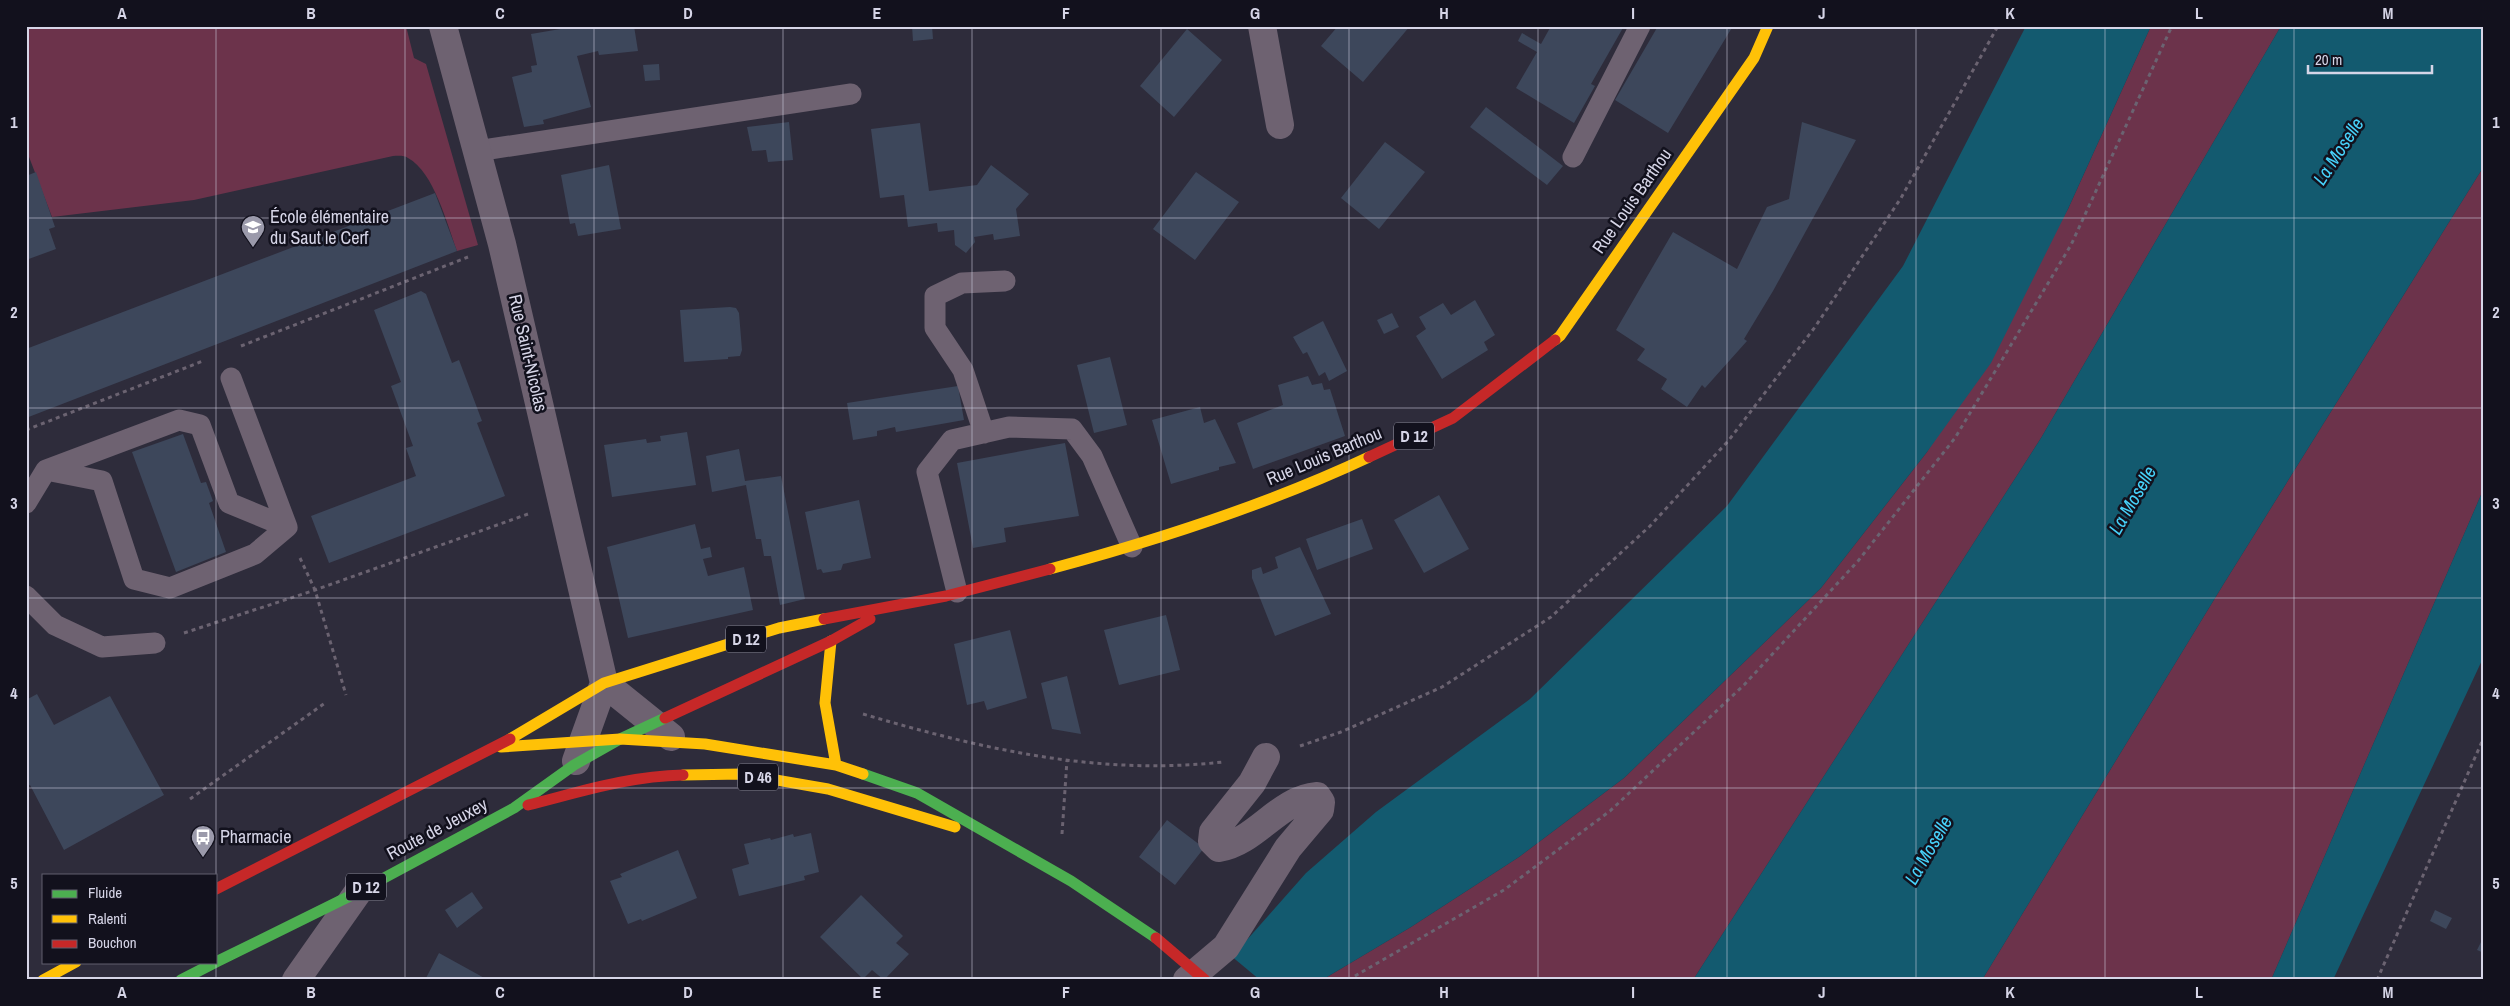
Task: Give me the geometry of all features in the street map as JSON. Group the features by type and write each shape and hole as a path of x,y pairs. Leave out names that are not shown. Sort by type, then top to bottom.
{"main road":[{"name":"Rue Louis Barthou","path":"604,683 779,628 891,608 1132,547 1318,480 1453,418 1560,336 1754,58 1768,26"},
{"name":"Rue Louis Barthou","path":"655,723 831,641 891,608"},
{"path":"831,641 825,703 836,766"},
{"name":"D 12","path":"218,889 494,748 604,683"},
{"name":"D 12","path":"514,808 579,753 620,739 655,723"},
{"name":"D 46","path":"494,748 579,753 620,739 705,744 836,766 917,793 1060,875 1156,938 1205,980"},
{"name":"D 46","path":"514,808 617,782 651,776 742,774 828,789 998,841"},
{"name":"Route de Jeuxey","path":"218,961 358,892 514,808"},
{"path":"43,980 72,964"},
{"name":"Route de Jeuxey","path":"181,980 212,964"}],"street":[{"name":"Rue Saint-Nicolas","path":"443,26 502,244 604,683"},
{"path":"1262,26 1280,125"},
{"path":"579,753 604,683 677,742"},
{"path":"1188,980 1226,947 1288,848 1320,810 1321,802 1317,796 1308,796 1278,813 1232,846 1219,848 1212,841 1213,832 1252,783 1266,757"},
{"path":"296,980 358,892"}],"lane":[{"path":"1573,157 1640,26"},
{"path":"476,151 851,94"},
{"path":"984,433 963,370 935,328 935,296 962,282 1005,281"},
{"path":"231,378 286,527"},
{"path":"26,502 46,470 178,420 200,425 229,503 286,527"},
{"path":"957,592 927,472 952,440 1009,427 1072,430 1092,456 1132,547"},
{"path":"46,470 102,481 134,579 170,588 255,554 286,527"},
{"path":"26,596 55,625 102,648 155,643"}],"path":[{"path":"825,703 943,738 1019,754 1095,763 1197,765 1266,757 1342,732 1442,687 1551,617 1650,526 1729,440 1815,327 1901,198 1998,26"},
{"path":"1348,980 1504,890 1610,811 1744,685 1858,560 1954,438 2071,245 2172,26"},
{"path":"240,347 502,244"},
{"path":"26,430 212,358"},
{"path":"155,643 315,590 562,503"},
{"path":"286,527 315,590 346,695"},
{"path":"190,799 325,703"},
{"path":"2377,980 2484,737"},
{"path":"1060,875 1066,760"}],"shaded area":[{"path":"26,26 406,26 414,58 426,64 478,245 457,251 444,213 432,186 417,165 406,157 401,156 393,156 194,200 52,217 26,149"},
{"path":"2151,26 2281,26 2041,438 1693,980 1322,980 1411,927 1519,857 1624,778 1821,588 1927,452 2068,209"},
{"path":"2484,166 2484,488 2271,980 1982,980 2223,585"}],"water":[{"path":"2026,26 2151,26 2068,209 1991,363 1927,452 1821,588 1624,778 1519,857 1411,927 1322,980 1202,980 1230,959 1306,873 1376,812 1530,699 1727,506 1903,266"},
{"name":"La Moselle","path":"2281,26 2484,26 2484,166 2223,585 1982,980 1693,980 2041,438"},
{"path":"2484,488 2484,656 2333,980 2271,980"}],"pier":[{"path":"1230,955 1260,980 1199,980"}],"building":[{"path":"578,26 634,26 638,51 599,55 598,51 577,56 591,107 543,120 544,124 524,127 512,77 532,72 531,66 537,65 531,34"},
{"path":"912,26 932,26 933,39 913,41"},
{"path":"1338,26 1410,26 1363,82 1321,46"},
{"path":"1551,26 1624,26 1591,84 1595,86 1574,123 1516,88 1537,52 1518,41 1522,33 1541,44"},
{"path":"1658,26 1733,26 1668,133 1615,100"},
{"path":"1187,29 1222,60 1174,117 1140,86"},
{"path":"659,64 660,80 645,81 643,65"},
{"path":"1486,107 1563,166 1547,185 1470,127"},
{"path":"789,122 793,160 768,162 766,150 752,151 747,127"},
{"path":"1802,122 1856,140 1773,291 1744,339 1747,341 1705,388 1702,385 1687,407 1661,389 1667,379 1637,360 1645,349 1616,330 1673,232 1737,269 1767,207 1789,199"},
{"path":"920,123 929,191 977,185 991,165 1029,194 1016,209 1020,236 994,240 993,234 974,237 975,242 966,253 955,245 954,230 938,232 937,223 908,227 904,195 880,198 871,129"},
{"path":"1385,142 1425,172 1379,229 1341,198"},
{"path":"609,165 621,229 578,236 575,223 570,224 561,175"},
{"path":"36,172 55,227 49,229 56,249 26,260 26,176"},
{"path":"1196,172 1239,202 1195,260 1153,229"},
{"path":"435,193 457,251 26,418 26,349"},
{"path":"421,291 426,294 452,363 459,360 482,421 477,423 505,496 329,563 311,516 416,476 406,448 413,446 391,386 401,382 374,310"},
{"path":"1475,300 1495,335 1484,342 1488,350 1442,379 1416,336 1426,329 1419,317 1443,303 1451,315"},
{"path":"736,308 739,313 742,350 740,356 728,357 728,359 684,362 680,310"},
{"path":"1392,313 1399,327 1384,334 1377,320"},
{"path":"1323,321 1347,371 1329,381 1325,372 1319,376 1307,352 1303,354 1293,337"},
{"path":"1110,357 1127,425 1094,433 1077,365"},
{"path":"1308,376 1312,385 1322,383 1324,390 1330,389 1345,436 1253,469 1237,423 1283,405 1278,385"},
{"path":"958,386 964,420 896,432 895,427 877,431 877,436 853,440 847,403"},
{"path":"1200,407 1204,423 1215,419 1236,463 1171,484 1152,420"},
{"path":"687,432 696,485 612,497 604,445 646,439 647,443 661,441 660,436"},
{"path":"183,434 201,483 206,482 213,501 209,503 226,552 176,572 132,452"},
{"path":"1065,443 1079,516 1004,528 1006,542 973,548 957,463"},
{"path":"739,449 745,481 781,476 805,599 780,605 771,556 764,556 761,539 756,539 746,485 712,492 706,456"},
{"path":"1439,495 1469,549 1424,573 1394,520"},
{"path":"859,500 871,558 843,564 841,570 823,573 821,569 817,570 805,512"},
{"path":"1362,519 1373,549 1317,570 1306,539"},
{"path":"695,524 701,549 710,547 712,557 703,559 708,576 744,567 753,610 628,638 607,547"},
{"path":"1300,547 1331,614 1275,636 1252,578 1252,570 1261,567 1263,574 1278,568 1275,557"},
{"path":"1166,615 1180,670 1119,685 1104,630"},
{"path":"1010,630 1027,698 987,710 984,701 967,705 954,644"},
{"path":"1067,676 1081,734 1052,729 1041,683"},
{"path":"37,694 54,725 110,696 164,795 64,850 30,785 26,786 26,700"},
{"path":"1167,820 1204,848 1175,885 1139,857"},
{"path":"811,833 819,872 804,876 805,880 739,896 732,869 749,864 744,844 793,834 794,837"},
{"path":"678,850 697,898 642,921 641,919 628,924 610,881 622,877 620,874"},
{"path":"472,892 483,908 457,928 445,910"},
{"path":"861,895 903,936 896,943 909,954 884,980 872,970 863,979 820,937"},
{"path":"2435,910 2452,918 2446,929 2430,921"},
{"path":"2484,936 2484,953 2477,950"},
{"path":"439,953 488,980 425,980"}],"traffic: fast":[{"path":"218,961 358,892 514,808 574,765 620,739 665,718"},
{"path":"863,774 917,793 1071,881 1156,938"},
{"path":"181,980 212,964"}],"traffic: slow":[{"path":"1555,340 1560,336 1754,58 1768,26"},
{"path":"1050,569 1131,546 1252,506 1369,457"},
{"path":"510,739 604,683 779,628 824,619"},
{"path":"831,641 825,703 836,765"},
{"path":"501,747 620,739 705,744 836,765 863,774"},
{"path":"683,775 742,774 828,789 955,827"},
{"path":"43,980 72,964"}],"traffic: jam":[{"path":"1369,457 1453,418 1555,340"},
{"path":"824,619 946,596 1050,569"},
{"path":"665,718 831,641 870,619"},
{"path":"218,888 510,739"},
{"path":"528,805 643,778 683,775"},
{"path":"1156,938 1205,980"}],"place":[{"name":"École élémentaire du Saut le Cerf","path":"253,248"},
{"name":"Pharmacie","path":"203,858"}]}
